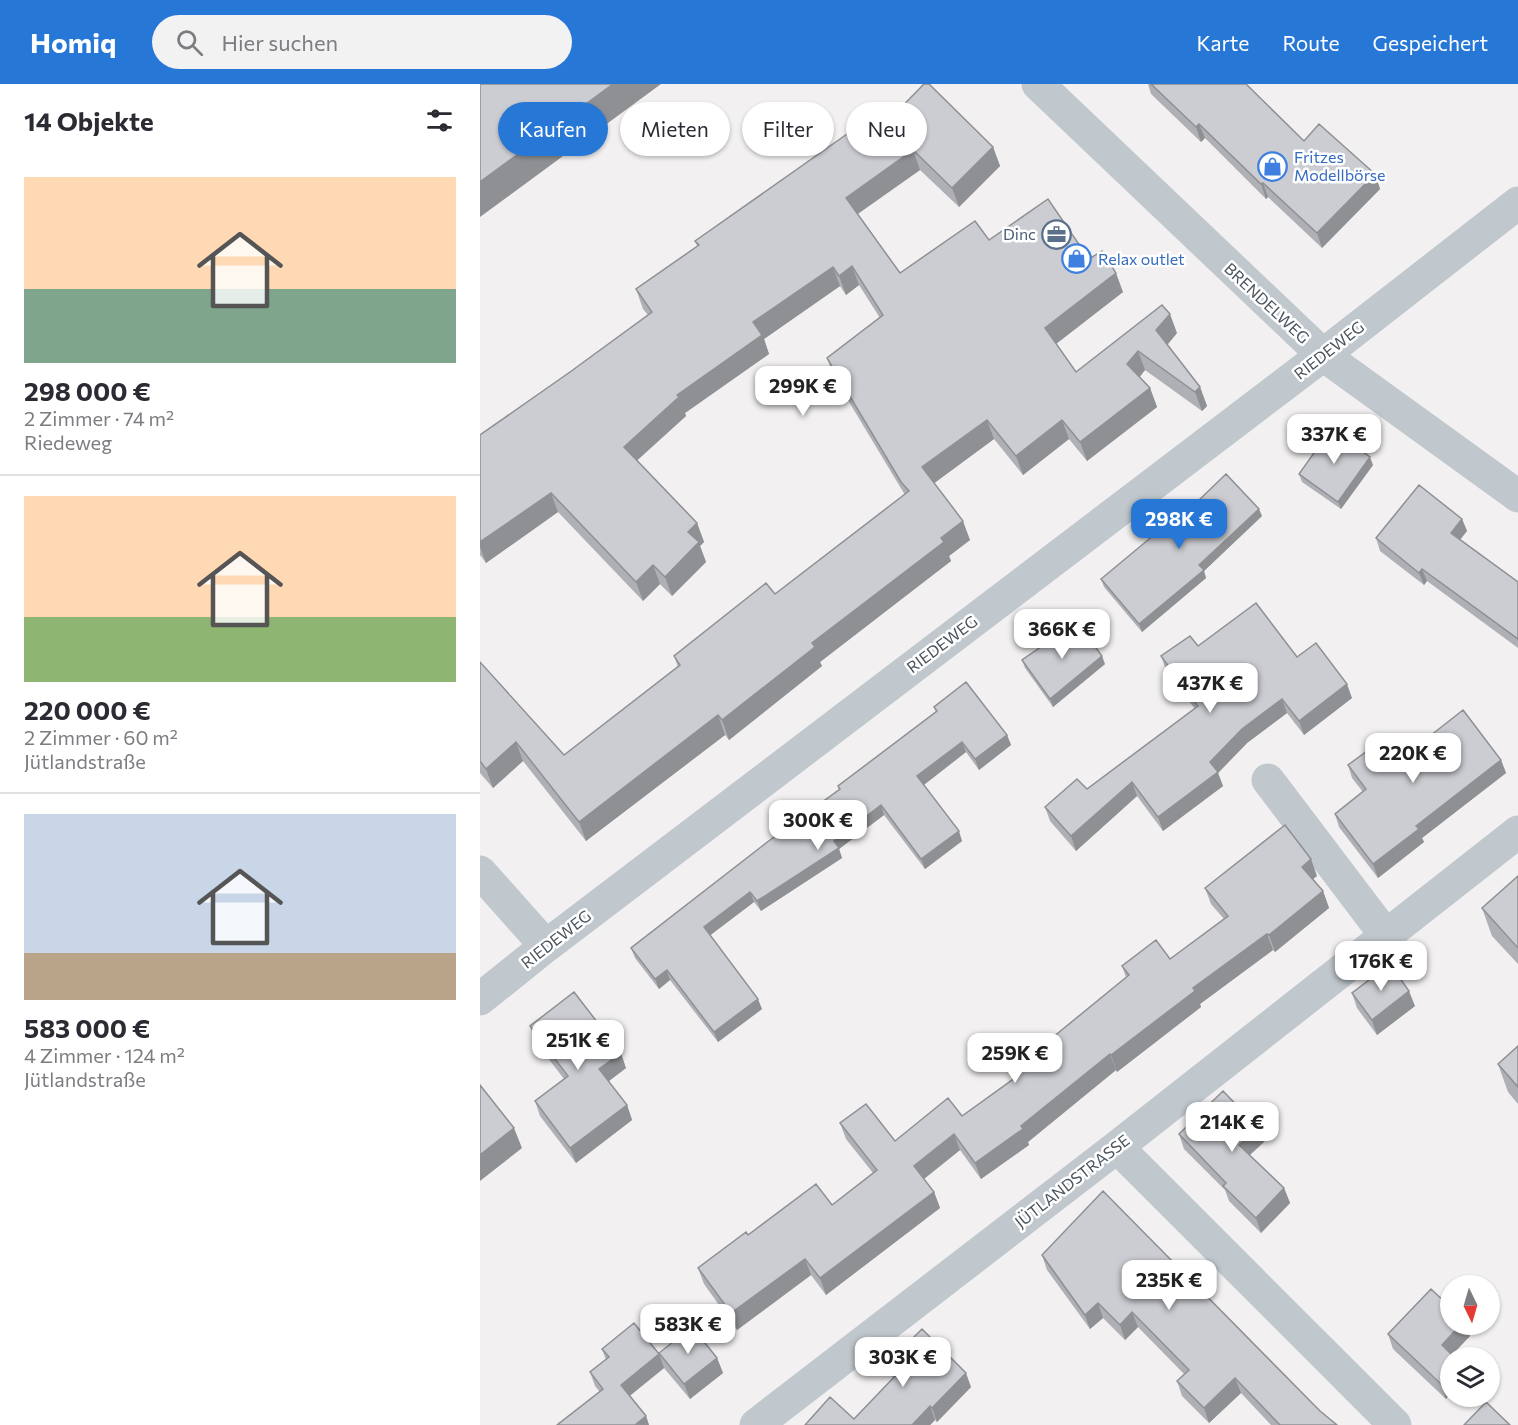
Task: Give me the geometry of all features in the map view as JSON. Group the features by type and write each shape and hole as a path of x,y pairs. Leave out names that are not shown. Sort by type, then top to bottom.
{"street":[{"name":"BRENDELWEG","path":"1038,84 1323,355 1518,496"},
{"name":"RIEDEWEG","path":"480,999 546,946 1323,355 1518,203"},
{"path":"1268,780 1387,937"},
{"name":"JÜTLANDSTRASSE","path":"756,1425 1387,937 1518,832"},
{"path":"480,872 546,946"},
{"path":"1117,1147 1395,1425"}],"building":[{"path":"480,84 613,84 589,102 498,102 498,156 515,156 480,182"},
{"path":"924,84 929,84 993,147 952,188 919,156 927,156 927,102 906,102"},
{"path":"1151,84 1246,84 1304,141 1319,124 1375,174 1317,233 1263,183 1261,184 1199,124 1196,127"},
{"path":"846,135 846,156 905,156 846,198 900,273 975,221 989,240 1048,199 1089,259 1102,251 1116,273 1045,328 1076,372 1162,305 1170,314 1156,330 1200,387 1195,392 1138,351 1127,364 1150,388 1080,442 1062,420 1016,456 987,420 922,467 963,521 941,538 944,542 812,643 815,647 722,720 718,715 579,822 516,742 486,769 480,761 480,662 564,755 680,665 674,656 766,583 775,594 909,491 901,482 827,358 883,315 852,266 839,276 833,267 753,322 762,335 677,395 679,397 624,447 697,523 688,532 699,542 665,577 653,565 636,582 551,493 480,542 480,435 652,312 636,289 699,245 695,241 816,156 834,156 834,143"},
{"path":"1331,429 1370,457 1338,502 1299,474"},
{"path":"1226,474 1259,509 1199,565 1204,570 1139,624 1101,579 1166,525 1169,529"},
{"path":"1419,485 1462,519 1451,533 1518,582 1518,639 1422,569 1419,573 1376,538"},
{"path":"1256,603 1297,657 1316,643 1347,684 1299,721 1282,699 1242,729 1210,762 1218,772 1158,817 1132,782 1071,836 1045,807 1077,779 1087,789 1198,706 1161,656 1190,636 1198,646"},
{"path":"1077,622 1102,656 1050,699 1022,660"},
{"path":"966,682 1007,735 975,759 962,742 917,776 959,831 921,859 881,805 834,841 839,848 757,901 750,892 704,927 758,999 714,1032 667,970 655,979 631,948 840,789 838,786 937,711 934,707"},
{"path":"1463,710 1501,760 1416,826 1419,829 1373,864 1335,814 1366,789 1348,765 1382,740 1394,756 1398,752 1402,758"},
{"path":"1285,825 1311,859 1302,867 1323,891 1269,935 1267,934 1193,988 1195,991 1110,1054 1021,1126 1023,1129 975,1163 954,1134 914,1166 934,1192 820,1278 805,1259 731,1313 698,1268 746,1232 748,1235 816,1184 832,1205 877,1170 840,1123 866,1104 895,1141 948,1098 962,1116 1019,1075 1014,1069 1129,975 1122,966 1156,940 1170,959 1228,916 1205,888"},
{"path":"1518,876 1518,948 1482,908"},
{"path":"1390,964 1409,991 1372,1020 1352,993"},
{"path":"574,992 621,1053 599,1069 627,1105 570,1148 535,1101 568,1076 530,1026"},
{"path":"1518,1046 1518,1087 1498,1064"},
{"path":"480,1085 514,1128 480,1155"},
{"path":"1223,1091 1258,1127 1239,1145 1284,1188 1256,1218 1223,1186 1226,1183 1179,1134"},
{"path":"1103,1191 1320,1411 1337,1425 1280,1425 1235,1378 1204,1408 1177,1381 1189,1370 1132,1312 1120,1325 1098,1303 1085,1315 1042,1255"},
{"path":"1431,1289 1440,1298 1440,1335 1451,1335 1442,1345 1444,1347 1440,1347 1440,1383 1388,1334"},
{"path":"634,1323 659,1354 621,1385 646,1416 635,1425 557,1425 603,1389 590,1372 609,1357 602,1349"},
{"path":"692,1327 717,1358 684,1384 659,1353"},
{"path":"922,1329 966,1373 912,1425 805,1425 830,1397 854,1419 897,1374 887,1364"},
{"path":"1481,1407 1491,1407 1510,1425 1464,1425"}],"place":[{"name":"Fritzes Modellbörse","path":"1273,166"},
{"name":"Dinc","path":"1057,234"},
{"name":"Relax outlet","path":"1077,259"}]}
